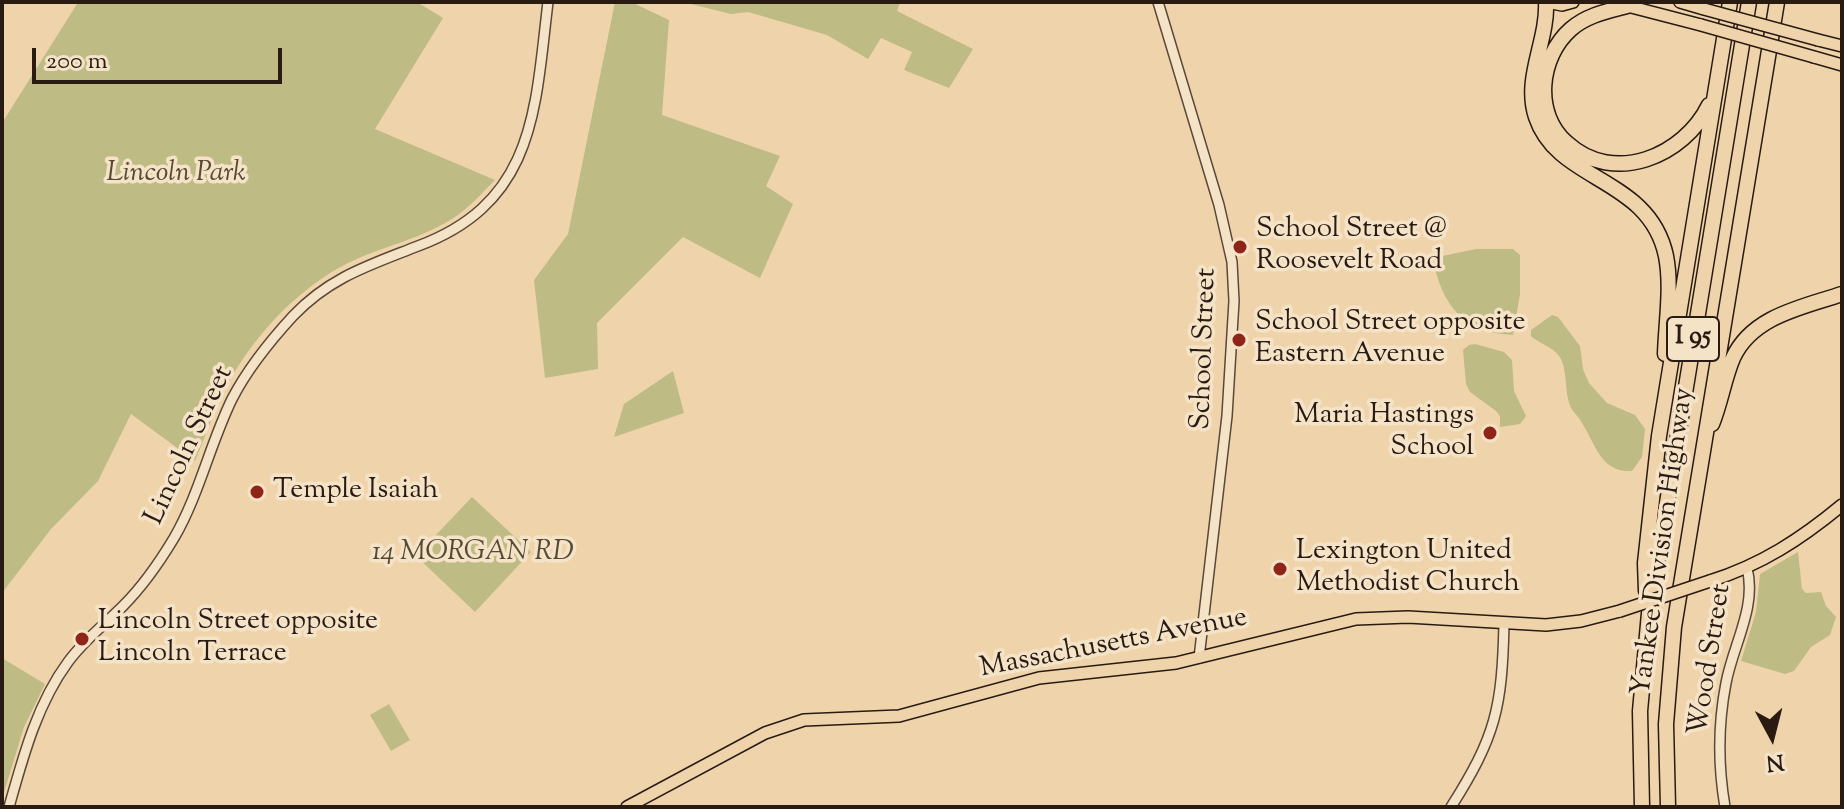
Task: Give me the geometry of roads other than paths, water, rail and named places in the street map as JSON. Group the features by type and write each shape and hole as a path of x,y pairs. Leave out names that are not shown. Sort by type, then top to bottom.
{"highway":[{"path":"1546,2 1545,28 1532,85 1534,112 1539,124 1559,152 1634,201 1655,227 1665,252 1668,283 1664,403"},
{"path":"1648,621 1645,563 1664,403 1730,2"},
{"name":"Yankee Division Highway","path":"1642,807 1640,727 1648,621 1749,2"},
{"name":"Yankee Division Highway","path":"1668,807 1666,724 1670,659 1777,2"},
{"path":"1627,6 1601,13 1574,26 1552,57 1544,82 1544,99 1551,122 1566,143 1590,158 1609,162 1631,163 1655,157 1689,135 1715,94"},
{"path":"1703,446 1722,399 1733,359 1749,336 1773,318 1842,294"}],"main road":[{"path":"1546,2 1562,5 1573,2"},
{"path":"1612,2 1842,65"},
{"path":"1680,2 1842,46"},
{"name":"Massachusetts Avenue","path":"627,807 783,725 825,718 899,716 1039,678 1199,658 1356,619 1408,617 1504,624 1567,623 1620,611 1747,568 1791,544 1842,505"}],"street":[{"name":"Lincoln Street","path":"9,807 28,741 56,679 83,643 126,603 157,566 181,525 233,398 256,360 295,315 331,283 364,265 430,242 463,223 489,202 505,181 525,147 532,121 548,2"},
{"name":"School Street","path":"1158,2 1219,205 1232,262 1234,301 1227,416 1199,658"},
{"name":"Wood Street","path":"1725,807 1720,766 1720,722 1730,666 1749,601 1747,568"},
{"path":"1451,807 1477,766 1496,720 1504,662 1504,624"}],"place":[{"name":"School Street @ Roosevelt Road","path":"1240,247"},
{"name":"School Street opposite Eastern Avenue","path":"1239,340"},
{"name":"Maria Hastings School","path":"1490,433"},
{"name":"Temple Isaiah","path":"257,492"},
{"name":"Lexington United Methodist Church","path":"1280,569"},
{"name":"Lincoln Street opposite Lincoln Terrace","path":"82,639"}],"park label":[{"name":"Lincoln Park","path":"176,175"},
{"name":"14 MORGAN RD","path":"473,554"}]}
